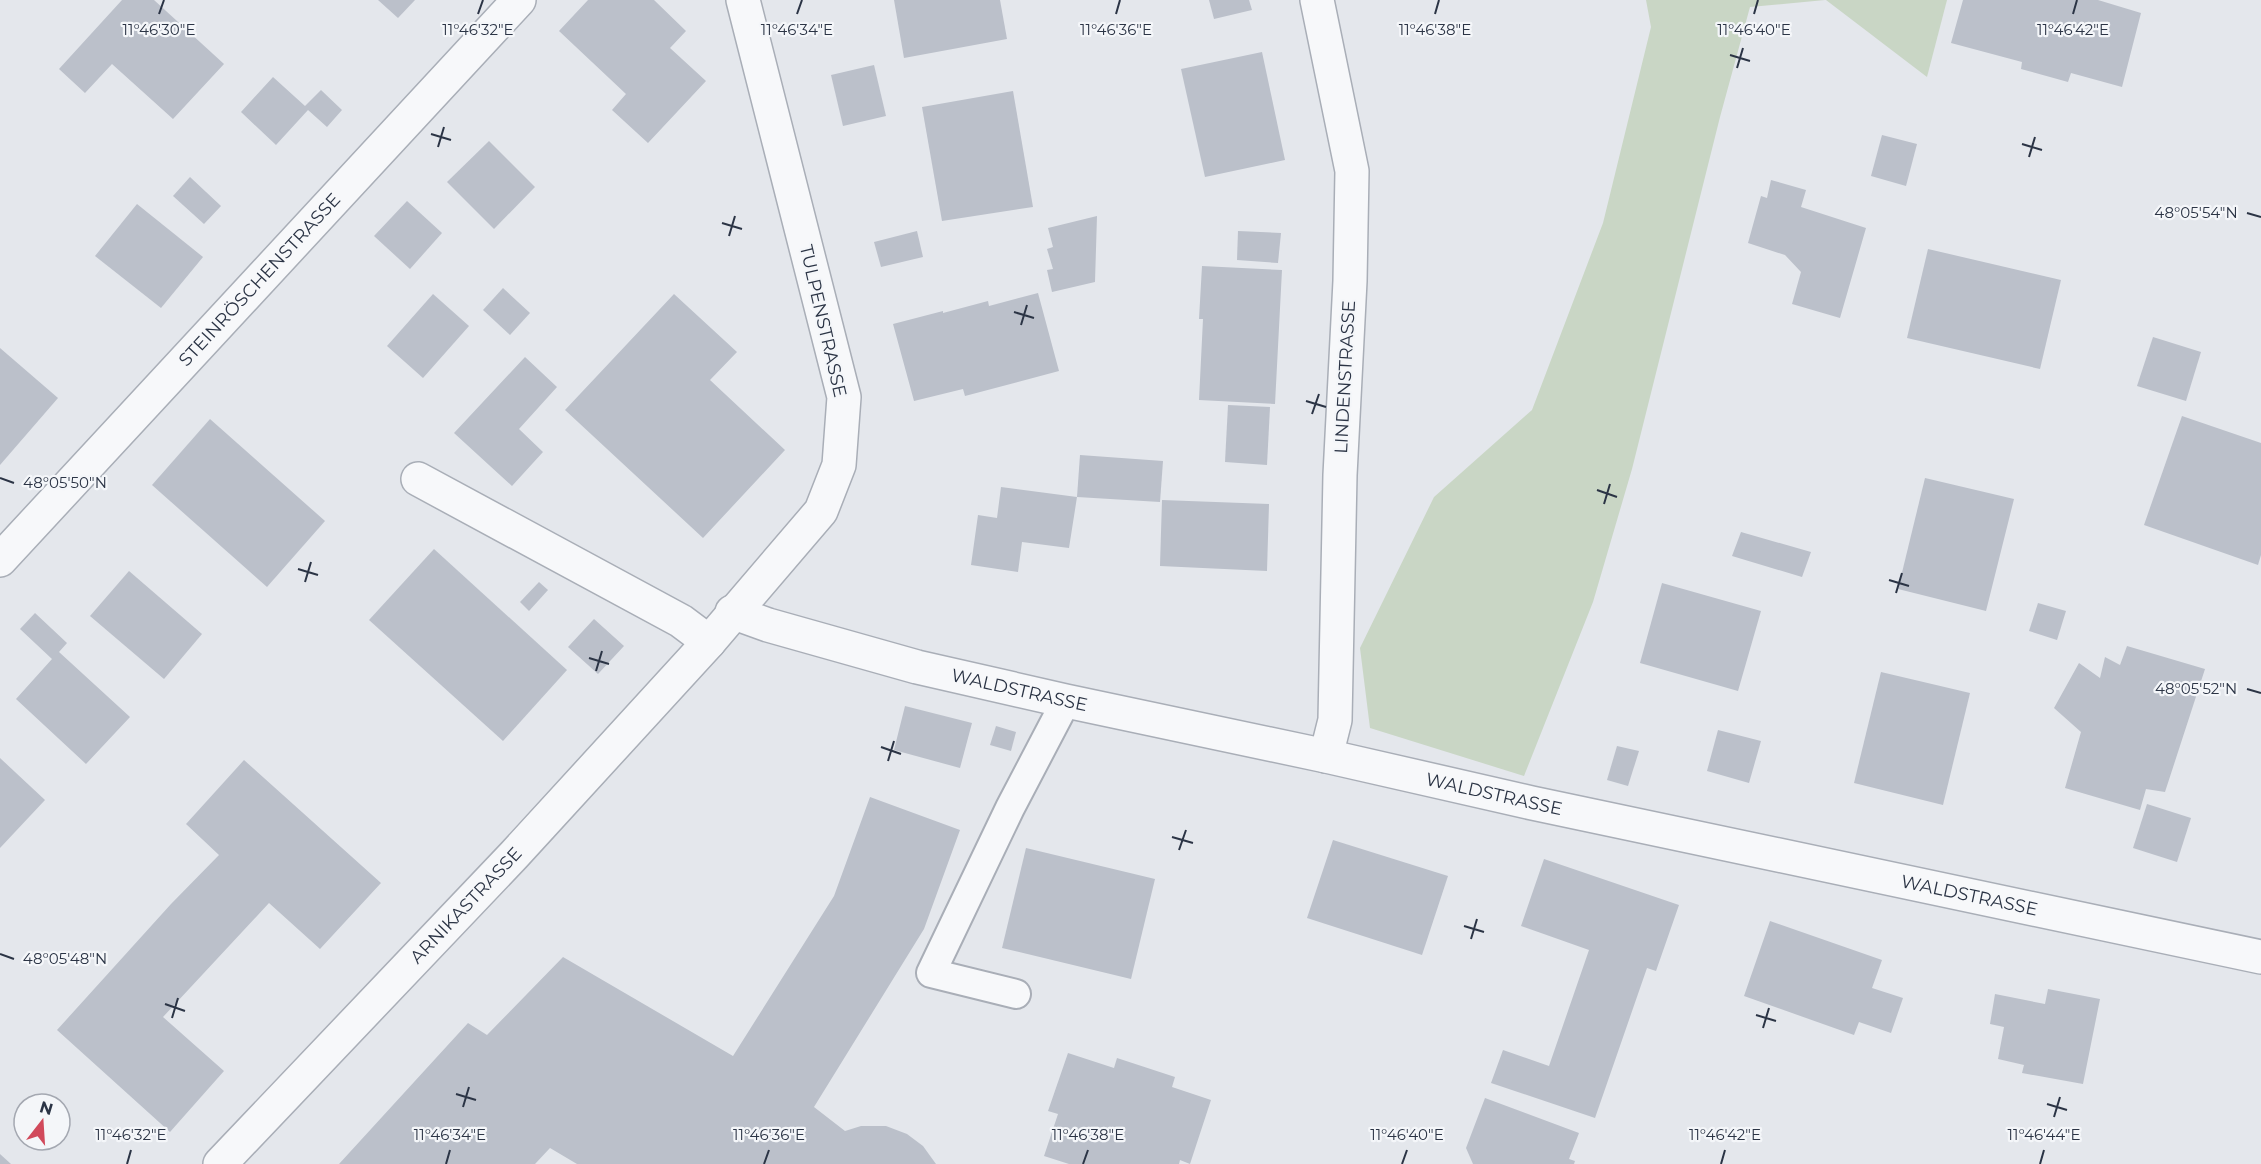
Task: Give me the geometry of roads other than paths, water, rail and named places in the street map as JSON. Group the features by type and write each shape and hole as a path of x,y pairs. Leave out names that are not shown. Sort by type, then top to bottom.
{"street":[{"name":"STEINRÖSCHENSTRASSE","path":"0,560 519,0"},
{"name":"TULPENSTRASSE","path":"732,612 821,511 839,465 844,397 743,0"},
{"name":"LINDENSTRASSE","path":"1317,0 1352,171 1350,281 1340,475 1335,720 1326,756"},
{"path":"418,480 681,621 709,642"},
{"name":"ARNIKASTRASSE","path":"220,1164 506,864 709,642 732,612"},
{"name":"WALDSTRASSE","path":"732,612 768,625 917,667 1066,701 1326,756 1532,803 2261,957"}],"lane":[{"path":"1016,994 931,973 1010,808 1066,701"}]}
